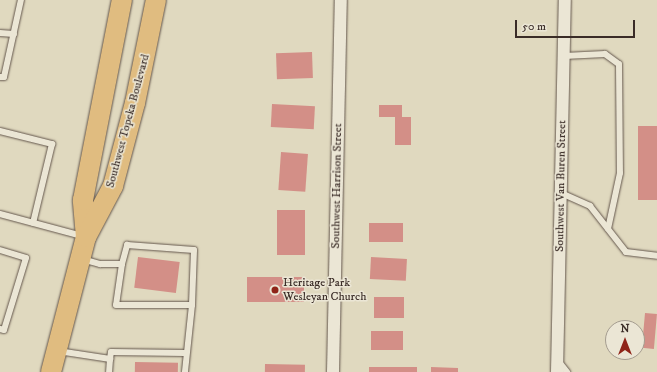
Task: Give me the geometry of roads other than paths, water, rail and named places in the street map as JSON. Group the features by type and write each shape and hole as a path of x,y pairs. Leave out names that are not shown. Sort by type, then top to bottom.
{"main road":[{"name":"Southwest Topeka Boulevard","path":"86,237 83,200 122,0"},
{"name":"Southwest Topeka Boulevard","path":"51,372 86,237 113,186 135,103 156,0"}],"street":[{"name":"Southwest Harrison Street","path":"333,372 341,0"},
{"name":"Southwest Van Buren Street","path":"558,367 565,0"}],"lane":[{"path":"0,77 4,78 21,0"},
{"path":"0,33 14,34"},
{"path":"564,56 605,54 619,64 620,173 608,229"},
{"path":"0,130 52,144 33,223"},
{"path":"561,193 590,206 626,252 657,256"},
{"path":"0,214 86,237"},
{"path":"185,372 185,353 192,329 194,250 127,245 122,264 116,305 192,305"},
{"path":"0,250 26,258 4,330 0,329"},
{"path":"80,259 100,264 122,264"},
{"path":"57,350 110,359"},
{"path":"109,372 111,352 185,353"},
{"path":"558,367 567,372"}],"place":[{"name":"Heritage Park Wesleyan Church","path":"275,290"}]}
